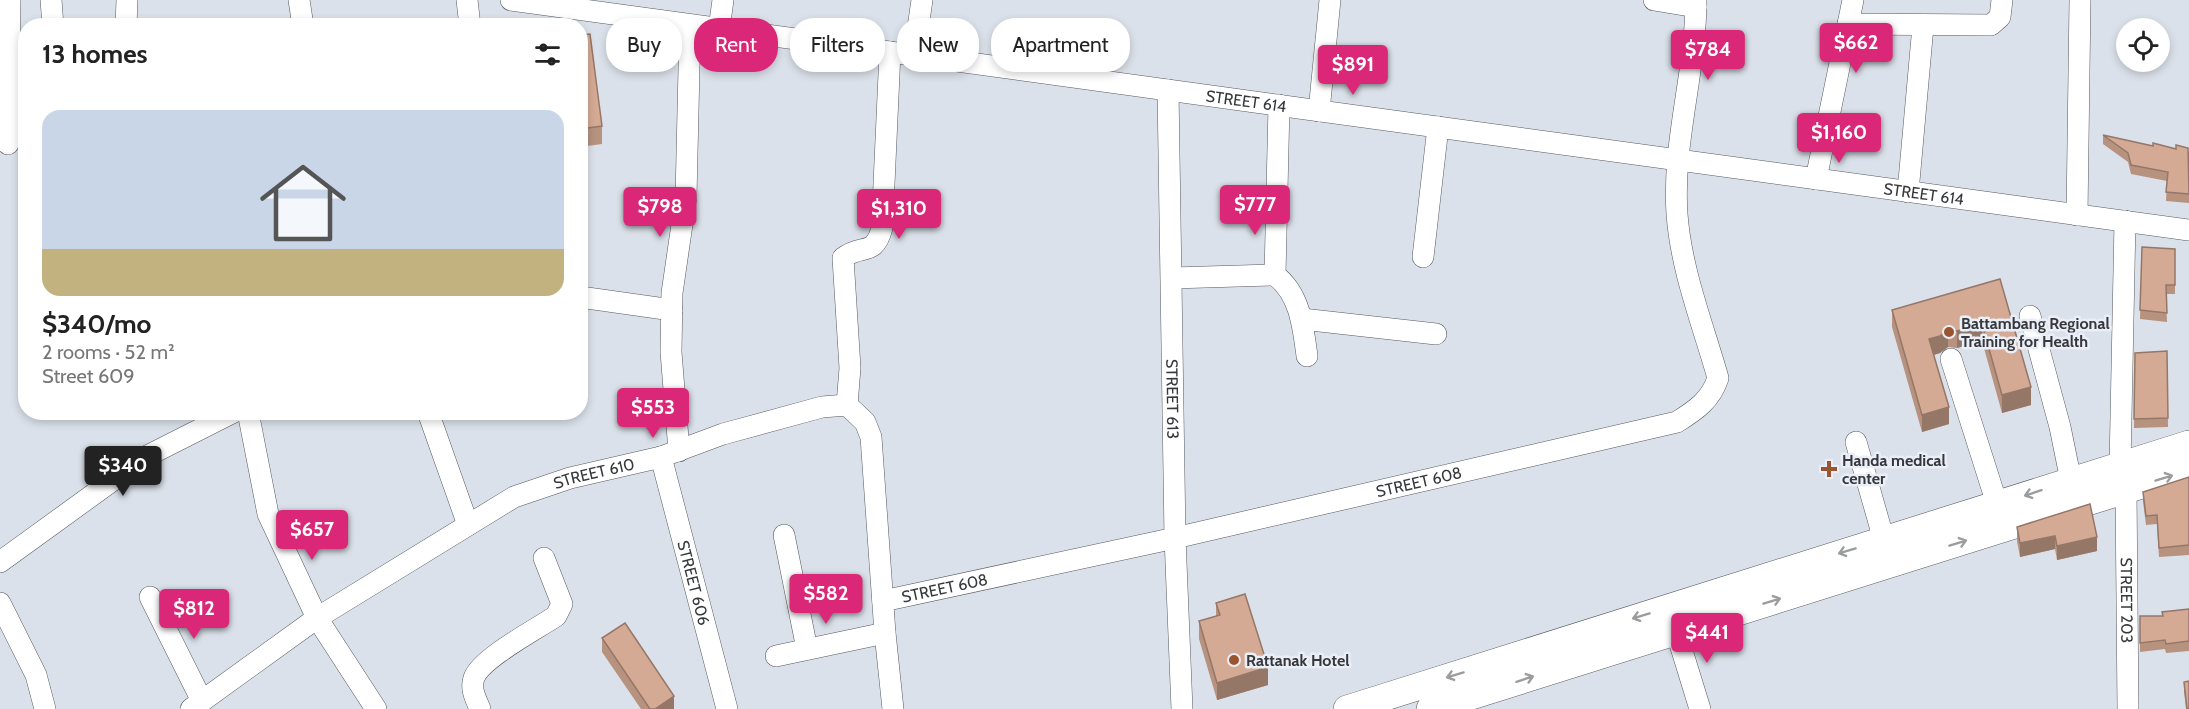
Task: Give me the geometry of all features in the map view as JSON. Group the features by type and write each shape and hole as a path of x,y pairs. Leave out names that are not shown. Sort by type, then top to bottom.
{"main road":[{"path":"1430,709 1676,631 2123,478 2189,444"},
{"path":"1347,709 2071,481 2123,478 2189,470"}],"street":[{"path":"8,144 10,0"},
{"path":"51,0 52,18"},
{"path":"126,18 127,0"},
{"path":"299,0 302,18"},
{"path":"467,0 469,18"},
{"name":"STREET 614","path":"511,0 694,25"},
{"path":"720,18 723,0"},
{"path":"919,18 922,0"},
{"path":"1319,111 1330,0"},
{"path":"1654,0 1696,4"},
{"path":"1816,179 1853,0"},
{"path":"1848,24 1981,27 1995,24 2000,17 2002,0"},
{"path":"2077,215 2080,0"},
{"name":"STREET 608","path":"883,601 1175,538 1677,422 1699,408 1714,392 1718,378 1682,246 1677,214 1679,160 1696,4"},
{"name":"STREET 606","path":"690,25 686,197 672,310 670,454 727,709"},
{"path":"1908,192 1923,26"},
{"name":"STREET 614","path":"778,36 897,53"},
{"path":"890,52 882,228 879,241 872,248 849,253 843,258 850,368 847,405 865,422 871,437 885,633 893,709"},
{"name":"STREET 614","path":"979,64 2189,230"},
{"name":"STREET 613","path":"1168,90 1175,538 1182,709"},
{"path":"1275,275 1279,105"},
{"path":"1423,257 1438,127"},
{"path":"2123,478 2125,221"},
{"path":"1172,278 1275,275 1287,284 1302,319 1307,356"},
{"path":"588,298 672,310"},
{"path":"2030,316 2060,427 2071,481"},
{"path":"1302,319 1436,334"},
{"path":"1951,359 1997,504"},
{"name":"STREET 610","path":"197,705 317,618 514,497 570,478 670,454 734,431 822,407 847,405"},
{"path":"0,562 145,457 218,420"},
{"path":"250,420 268,514 317,618 376,709"},
{"path":"431,420 468,525"},
{"path":"1856,442 1884,540"},
{"name":"STREET 203","path":"2123,478 2128,709"},
{"path":"784,535 807,649"},
{"path":"480,709 473,693 474,678 482,666 556,616 562,604 544,558"},
{"path":"150,597 197,705"},
{"path":"0,603 36,675 45,709"},
{"path":"1676,631 1700,709"},
{"path":"776,656 885,633"}],"building":[{"path":"588,34 590,34 602,126 588,128"},
{"path":"2103,135 2153,146 2153,143 2176,149 2176,145 2188,148 2189,194 2166,192 2168,172 2131,165 2128,153"},
{"path":"2142,247 2175,249 2175,285 2166,285 2167,313 2140,310"},
{"path":"2000,279 2031,387 2002,395 1982,324 1957,331 1948,329 1940,336 1929,339 1949,407 1922,415 1892,310"},
{"path":"2167,351 2168,418 2134,419 2135,353"},
{"path":"2189,477 2189,545 2159,548 2157,515 2146,516 2143,492"},
{"path":"2090,504 2097,537 2057,546 2055,536 2020,543 2017,527"},
{"path":"1245,594 1268,667 1217,683 1199,621 1220,615 1216,603"},
{"path":"2189,609 2189,641 2166,644 2165,640 2140,643 2140,616 2163,616 2162,612"},
{"path":"625,623 674,696 655,709 650,709 602,638"},
{"path":"2189,681 2189,709 2187,709 2184,682"}],"place":[{"name":"Battambang Regional Training for Health","path":"1949,332"},
{"name":"Handa medical center","path":"1829,469"},
{"name":"Rattanak Hotel","path":"1234,660"}]}
